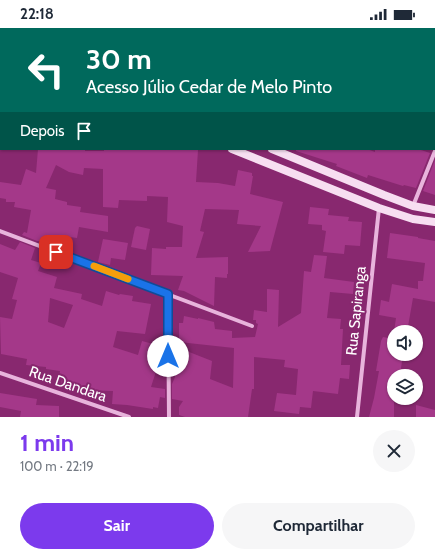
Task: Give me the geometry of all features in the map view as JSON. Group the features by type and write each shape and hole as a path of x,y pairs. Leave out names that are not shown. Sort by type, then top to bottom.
{"main road":[{"path":"235,150 380,208 414,219 435,222"},
{"path":"274,150 413,206 435,210"}],"street":[{"path":"413,206 435,151"},
{"name":"Rua Sapiranga","path":"356,417 380,208"},
{"path":"0,231 252,326"},
{"path":"168,294 168,417"},
{"name":"Rua Dandara","path":"0,373 129,417"}],"building":[{"path":"38,150 198,150 196,182 218,183 235,186 238,170 252,173 253,176 250,194 283,202 270,251 248,252 261,226 237,224 239,210 205,209 200,231 204,232 196,258 228,257 227,278 215,277 214,306 184,291 178,290 183,276 151,275 152,248 166,249 166,247 182,247 183,226 167,222 168,197 147,196 147,201 119,200 118,208 103,207 103,169 84,168 83,175 69,172 56,165 46,188 56,190 55,199 67,202 67,205 81,207 80,212 108,216 108,232 79,227 77,238 70,237 68,243 37,241 22,235 24,232 27,233 31,210 14,207 15,202 6,202 6,199 0,198 0,182 21,185 26,169 36,173"},
{"path":"370,150 375,152 375,150 421,150 430,153 416,188 403,186 368,175 367,178 336,166 337,164 296,151"},
{"path":"435,160 435,195 423,191"},
{"path":"310,207 329,209 328,215 349,217 348,221 362,222 360,246 345,245 344,254 323,252 326,231 322,230 322,225 308,224"},
{"path":"137,226 150,229 146,250 131,247 135,228"},
{"path":"390,233 435,241 435,302 413,298 408,325 395,325 396,318 379,315 381,300 389,302 392,284 418,289 418,281 423,281 425,263 387,258"},
{"path":"103,239 128,243 125,260 111,258 110,265 98,262"},
{"path":"20,242 35,248 31,260 41,263 38,271 57,277 54,288 82,294 81,299 102,306 106,291 119,295 133,296 132,301 151,304 145,334 117,331 113,347 138,355 142,341 161,346 156,361 159,362 151,387 165,389 165,398 160,397 158,408 153,407 153,409 112,404 113,391 82,390 82,388 76,389 61,384 62,379 59,378 60,371 46,369 46,367 26,365 27,359 1,354 0,317 12,319 17,300 12,299 18,278 0,272 0,244 15,250","holes":["50,298 73,305 64,328 48,322"]},
{"path":"314,255 327,256 324,278 354,282 353,294 330,292 327,318 341,319 340,329 343,329 341,365 350,365 349,379 340,378 338,394 313,391 311,408 300,407 299,414 274,411 277,393 296,395 298,369 284,367 285,360 254,357 254,389 252,389 248,417 185,417 179,415 179,407 183,401 172,399 172,384 175,377 179,348 212,361 210,379 233,388 234,348 179,342 179,323 183,323 184,316 214,322 215,329 232,331 232,338 255,337 258,324 256,323 256,320 253,320 254,310 267,312 267,289 279,290 278,327 301,313 304,271 311,272"},
{"path":"383,337 387,338 387,361 402,361 401,369 387,369 387,405 394,405 394,417 369,417 379,371 376,371"},
{"path":"0,393 37,399 36,405 59,406 59,417 20,417 21,411 0,407"},
{"path":"416,405 435,410 435,417 416,417"}],"slow traffic":[{"path":"94,266 128,279"}],"route":[{"path":"56,252 168,294 168,356"}]}
